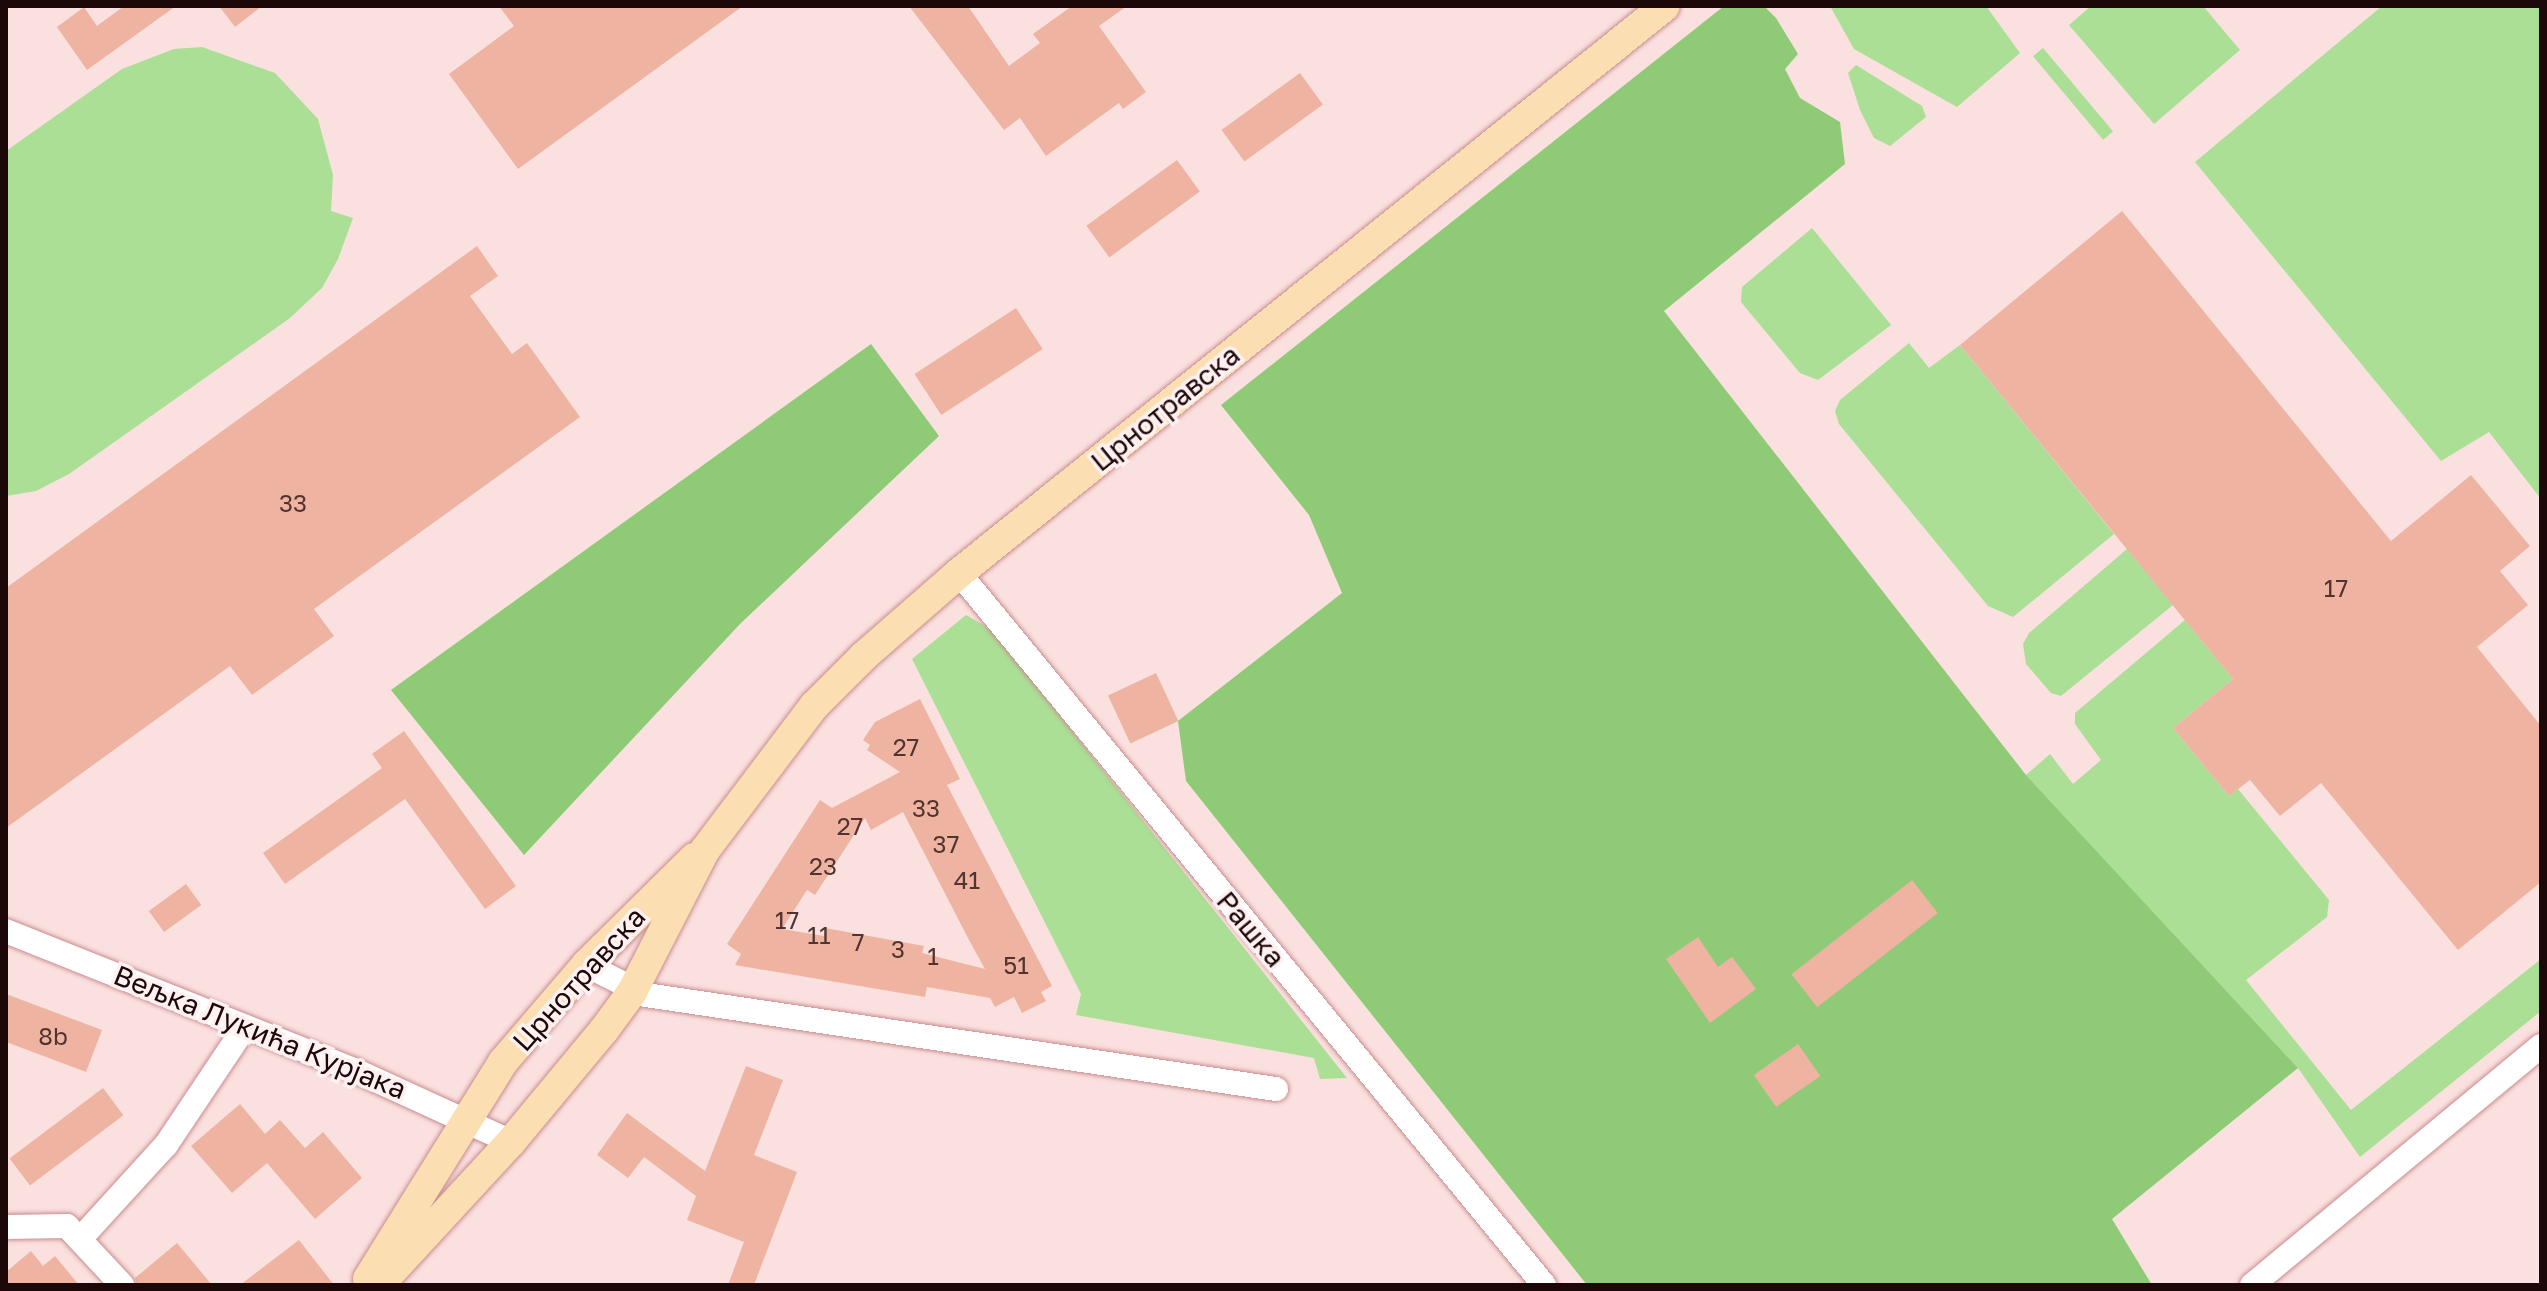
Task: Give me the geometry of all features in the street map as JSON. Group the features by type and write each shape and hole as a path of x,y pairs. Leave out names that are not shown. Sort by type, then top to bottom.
{"main road":[{"name":"Црнотравска","path":"365,1285 464,1118 586,965 705,850 814,706 888,632 1665,6"},
{"name":"Црнотравска","path":"379,1285 511,1142 632,992 705,850"}],"street":[{"name":"Рашка","path":"959,573 1544,1285"},
{"name":"Вељка Лукића Курјака","path":"6,931 464,1118 511,1142"},
{"path":"586,965 632,992 1276,1089"},
{"path":"81,1238 166,1145 245,1027"},
{"path":"2252,1285 2541,1046"},
{"path":"6,1227 54,1223 81,1238 122,1285"}],"green space":[{"path":"1724,6 1764,6 1776,18 1798,54 1785,69 1800,98 1840,122 1845,164 1664,311 2026,775 2298,1068 2112,1219 2152,1285 1587,1285 1186,781 1178,721 1342,593 1309,515 1221,405"},
{"path":"1830,6 1986,6 2020,53 1957,107 1854,49"},
{"path":"2091,6 2203,6 2240,50 2154,124 2069,25"},
{"path":"2382,6 2541,6 2541,499 2489,432 2441,461 2195,162"},
{"path":"202,47 275,73 318,119 333,175 331,211 353,218 338,259 322,288 290,318 69,474 36,491 6,496 6,151 122,69 174,49"},
{"path":"2043,48 2113,131 2103,140 2033,56"},
{"path":"1856,65 1922,106 1926,117 1890,146 1874,138 1860,110 1848,73"},
{"path":"1812,228 1891,325 1818,380 1800,373 1741,302 1742,287"},
{"path":"1909,343 1929,368 1960,345 2114,534 2013,617 1988,606 1839,424 1835,411 1840,400"},
{"path":"871,344 939,436 740,624 524,855 391,690"},
{"path":"2127,549 2173,605 2061,696 2051,693 2026,664 2023,644 2029,633"},
{"path":"966,615 992,630 1347,1078 1320,1079 1314,1058 1076,1015 1081,994 912,659"},
{"path":"2185,620 2233,679 2173,728 2229,796 2238,789 2329,900 2327,917 2246,980 2351,1110 2541,959 2541,1011 2360,1157 2298,1068 2026,775 2050,754 2073,784 2101,760 2075,724 2075,713"}],"building":[{"path":"124,6 176,6 87,70 57,27 84,7 97,26"},
{"path":"219,6 262,6 235,27"},
{"path":"499,6 743,6 518,169 449,74 514,26"},
{"path":"909,6 968,6 1009,66 1040,43 1033,34 1072,6 1127,6 1099,26 1146,92 1123,109 1119,103 1046,156 1020,118 1004,130"},
{"path":"1300,73 1323,105 1244,162 1222,130"},
{"path":"1177,160 1200,192 1109,257 1086,226"},
{"path":"2122,211 2391,541 2471,475 2530,546 2500,571 2528,605 2477,647 2541,726 2541,882 2458,950 2321,783 2280,816 2250,780 2229,796 2173,728 2233,679 1960,345"},
{"path":"477,246 498,276 470,296 512,354 527,343 580,417 314,609 334,636 252,695 230,666 6,828 6,588"},
{"path":"1016,308 1043,349 941,415 915,374"},
{"path":"1156,673 1178,721 1130,743 1108,695"},
{"path":"920,699 960,779 947,785 1052,986 1041,992 1046,1001 1022,1013 1014,997 995,1007 990,998 927,987 925,997 735,965 741,954 727,944 820,800 832,808 900,772 867,750 870,745 863,740 875,722","holes":["903,812 985,969 922,953 924,946 825,928 824,936 782,929 807,890 815,895 865,818 871,830"]},
{"path":"404,731 516,886 485,909 405,799 285,884 263,853 382,768 372,754"},
{"path":"1912,880 1938,913 1817,1007 1791,974"},
{"path":"186,884 201,905 164,932 149,911"},
{"path":"1698,937 1718,967 1732,957 1756,989 1710,1023 1666,959"},
{"path":"6,994 102,1030 86,1072 6,1042"},
{"path":"1798,1044 1820,1076 1776,1107 1754,1075"},
{"path":"746,1066 783,1080 754,1155 797,1172 754,1285 728,1285 744,1242 687,1220 696,1196 644,1157 628,1178 597,1155 627,1113 705,1171"},
{"path":"103,1088 123,1115 30,1186 10,1158"},
{"path":"240,1104 265,1134 280,1120 305,1148 323,1132 362,1178 315,1219 267,1163 232,1193 191,1146"},
{"path":"299,1240 334,1285 240,1285"},
{"path":"177,1243 212,1285 137,1285 135,1278"},
{"path":"31,1251 43,1266 55,1256 79,1285 6,1285 6,1272"}]}
